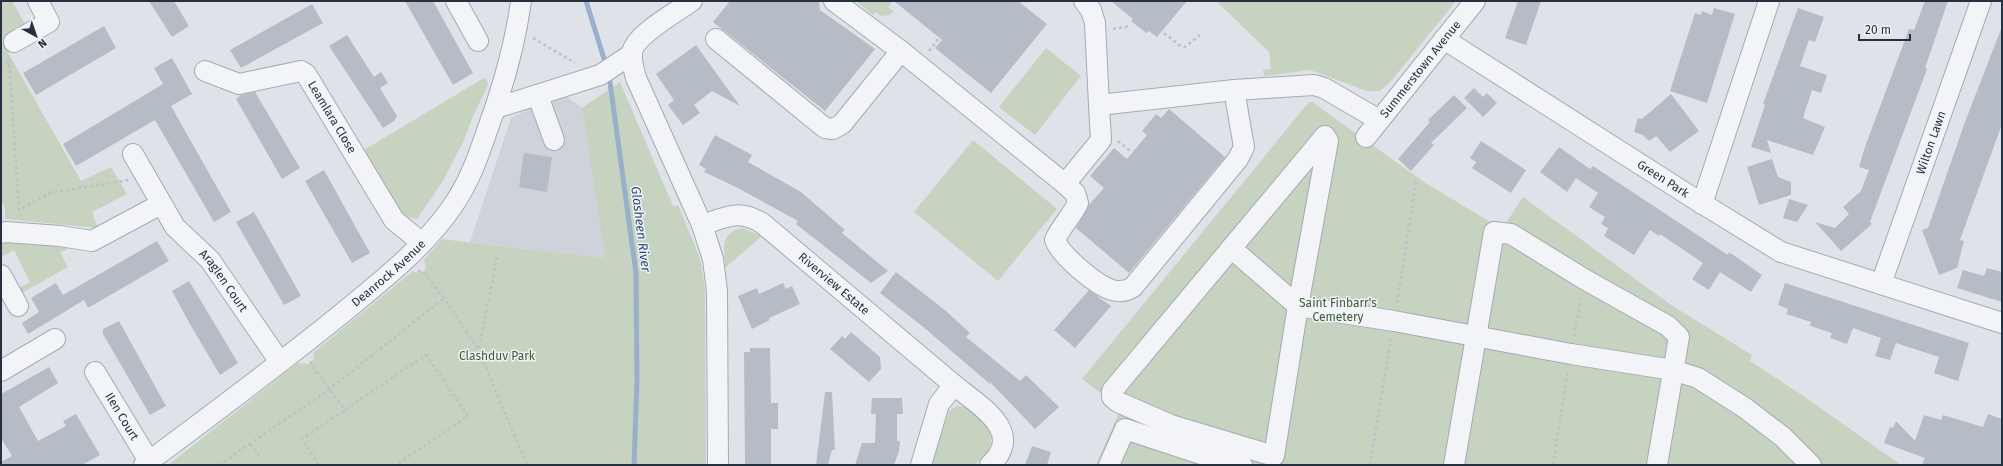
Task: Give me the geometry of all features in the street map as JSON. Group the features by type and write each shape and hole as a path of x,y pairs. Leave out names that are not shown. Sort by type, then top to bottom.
{"street":[{"path":"14,42 49,22 38,1"},
{"path":"456,1 478,41"},
{"name":"Deanrock Avenue","path":"146,463 280,362 397,267 422,243 452,207 477,162 496,108 517,29 521,1"},
{"path":"496,108 538,96 600,75 625,58 634,45 644,35 692,1"},
{"path":"834,1 900,51 1075,193 1078,202 1074,211 1058,232 1055,240 1058,247 1089,276 1113,291 1123,291 1133,287 1241,153 1244,147 1234,90"},
{"path":"1065,184 1101,140 1095,23 1091,10 1084,1"},
{"name":"Summerstown Avenue","path":"1366,137 1475,1"},
{"name":"Green Park","path":"1444,39 1702,204 1769,1"},
{"name":"Wilton Lawn","path":"1881,284 1981,1"},
{"path":"716,39 825,128 834,128 842,124 900,51"},
{"path":"625,58 636,78 702,225 716,275 718,465"},
{"name":"Leamlara Close","path":"206,71 239,84 301,71 306,74 394,220 422,243"},
{"path":"1099,105 1234,90 1314,85 1324,88 1379,120"},
{"path":"538,96 554,140"},
{"path":"1322,138 1327,138 1328,141 1298,306 1274,461 1138,412 1118,402 1112,397 1112,391 1322,138"},
{"name":"Araglen Court","path":"133,154 175,227 210,260 280,362"},
{"path":"1,233 6,232 60,236 92,241 161,204"},
{"path":"1702,204 1783,253 2002,323"},
{"name":"Riverview Estate","path":"702,225 744,214 762,223 992,416 1002,430 1001,447 990,465"},
{"path":"1454,465 1494,232 1511,234 1584,279 1668,326 1679,337 1657,465"},
{"path":"1231,248 1298,306 1394,321 1571,354 1673,370 1698,378 1745,408 1783,437 1811,465"},
{"path":"1,275 18,306"},
{"path":"1,371 55,339"},
{"name":"Ilen Court","path":"95,372 146,463"},
{"path":"921,465 939,404 954,385"},
{"path":"1109,465 1125,429 1210,457 1242,465"}],"path":[{"path":"517,29 587,71 600,75"},
{"path":"917,65 944,32"},
{"path":"1164,33 1179,45 1185,46 1200,35"},
{"path":"1,66 8,61 18,210 50,193 147,177"},
{"path":"478,349 498,253"},
{"path":"397,267 423,272 444,298 478,349 527,465"},
{"path":"220,465 330,389 444,298"},
{"path":"319,465 302,440 426,355 468,416 396,465"},
{"path":"311,364 346,411"},
{"path":"250,444 261,458"}],"shaded area":[{"path":"561,92 582,108 605,258 470,242 511,118"}],"green space":[{"path":"1,1 12,1 26,26 2,42 81,181 111,167 127,194 92,212 98,228 5,219 5,208 1,201"},
{"path":"856,1 891,1 892,2 888,7 893,11 890,15 880,16 876,12 873,15"},
{"path":"1216,1 1456,1 1392,80 1380,91 1367,91 1310,70 1264,76 1263,70 1271,69 1269,52"},
{"path":"1046,48 1081,76 1035,135 999,107"},
{"path":"484,78 487,80 488,85 474,114 464,140 443,181 417,219 407,217 398,212 364,150"},
{"name":"Clashduv Park","path":"620,82 673,206 678,205 700,258 705,289 706,465 168,465 298,363 311,364 314,356 313,353 413,271 417,273 423,272 426,267 424,260 442,239 605,258 582,108"},
{"name":"Saint Finbarr's Cemetery","path":"1309,102 1312,102 1424,182 1502,229 1523,197 1671,305 1752,355 1750,361 1802,395 1901,465 1096,465 1121,408 1082,379"},
{"path":"973,140 1057,209 998,281 914,212"},
{"path":"743,228 762,236 725,268 725,242 730,234 735,230"},
{"path":"8,242 72,246 60,253 68,267 20,294 17,289 30,282 14,250 1,257 1,243"},
{"path":"957,406 969,409 986,424 991,437 990,447 984,456 974,465 932,465 949,411"}],"building":[{"path":"149,1 174,1 189,26 172,37"},
{"path":"405,1 433,1 473,73 453,85"},
{"path":"730,1 819,1 820,10 875,49 825,111 713,22"},
{"path":"894,1 1018,1 1047,24 991,93 935,48 942,40"},
{"path":"1111,1 1187,1 1157,37 1149,31 1146,33 1131,21 1133,19"},
{"path":"1518,1 1541,1 1526,45 1505,38"},
{"path":"1925,1 1948,1 1925,68 1927,69 1870,222 1872,224 1841,251 1815,222 1835,228 1849,214 1843,207 1861,191 1869,170 1859,167 1865,147 1909,29 1914,30"},
{"path":"312,4 323,23 241,68 230,50"},
{"path":"1714,8 1735,14 1707,103 1670,91 1695,13 1701,15 1702,11 1712,15"},
{"path":"1798,8 1824,17 1815,42 1809,40 1800,66 1827,75 1821,93 1812,90 1803,118 1825,127 1813,155 1767,140 1771,153 1751,147 1765,105 1763,104"},
{"path":"104,26 116,48 36,95 23,73"},
{"path":"2001,29 2002,124 1960,240 1964,241 1957,268 1939,275 1922,230 1928,228 1965,122"},
{"path":"347,35 374,77 381,72 388,83 380,88 397,116 394,121 383,128 329,46"},
{"path":"696,45 740,106 712,91 694,105 700,113 683,125 668,105 674,100 656,74"},
{"path":"172,58 192,94 171,106 231,212 214,222 155,120 76,166 63,144 163,84 154,68"},
{"path":"1474,88 1483,97 1487,93 1497,103 1483,117 1464,98"},
{"path":"255,92 300,168 282,179 236,99 241,95"},
{"path":"1671,94 1699,131 1670,152 1656,136 1649,141 1643,135 1634,132 1638,118 1642,119"},
{"path":"1454,95 1467,108 1431,143 1434,145 1411,171 1398,159 1430,122 1428,120"},
{"path":"1169,109 1225,157 1129,273 1076,228 1088,206 1104,188 1090,176 1114,148 1127,159 1147,135 1142,131 1156,114 1161,118"},
{"path":"715,135 752,155 748,162 801,192 845,230 842,233 888,271 871,283 796,224 798,221 736,187 704,172 706,169 699,165"},
{"path":"1481,141 1526,170 1511,193 1472,168 1476,162 1470,158"},
{"path":"1559,147 1590,169 1593,166 1728,255 1729,252 1762,275 1751,292 1720,272 1709,290 1692,279 1703,263 1660,234 1659,236 1650,230 1634,255 1604,236 1608,228 1601,224 1605,217 1589,207 1598,193 1576,178 1567,192 1540,172"},
{"path":"524,153 552,157 547,192 519,187"},
{"path":"1772,159 1778,177 1791,182 1791,195 1759,205 1747,167"},
{"path":"324,170 370,253 352,263 305,181"},
{"path":"1789,199 1808,205 1797,222 1783,218"},
{"path":"254,212 301,296 284,305 236,222"},
{"path":"157,241 169,261 88,308 84,300 28,334 22,323 39,312 31,298 56,283 63,295"},
{"path":"1987,268 2002,272 2002,302 1957,288 1963,270 1984,276"},
{"path":"896,272 946,311 970,333 966,337 1020,381 1026,375 1059,407 1035,429 990,382 990,384 922,326 880,293"},
{"path":"189,281 238,363 220,375 172,291"},
{"path":"783,283 786,289 792,286 800,304 769,318 770,320 752,329 738,296 757,288 759,294"},
{"path":"1785,283 1969,343 1958,381 1934,373 1939,357 1896,343 1890,360 1875,356 1881,338 1853,328 1847,344 1830,338 1832,333 1810,326 1811,322 1786,314 1788,309 1778,305"},
{"path":"1089,290 1111,306 1075,348 1054,330"},
{"path":"119,321 166,406 150,415 103,334 103,329"},
{"path":"851,332 880,357 881,369 869,382 830,349 842,336 845,339"},
{"path":"750,348 770,348 771,403 778,403 778,429 771,429 771,465 745,465 744,352 750,352"},
{"path":"49,367 58,383 19,407 38,441 66,426 63,421 76,414 100,455 82,465 1,465 1,462 12,456 1,438 1,394"},
{"path":"825,392 832,392 835,450 832,450 828,465 816,465"},
{"path":"872,398 902,398 903,414 897,414 897,441 900,441 899,451 894,465 855,465 862,443 875,443 876,414 871,414"},
{"path":"1988,414 2002,419 2002,465 1922,465 1925,458 1884,443 1890,427 1893,428 1896,421 1915,441 1924,415 1941,420 1943,415 1983,427"},
{"path":"1032,446 1051,452 1047,465 1025,465"}],"waterway":[{"name":"Glasheen River","path":"586,1 606,65"},
{"name":"Glasheen River","path":"609,75 636,273 637,382 634,465"}]}
